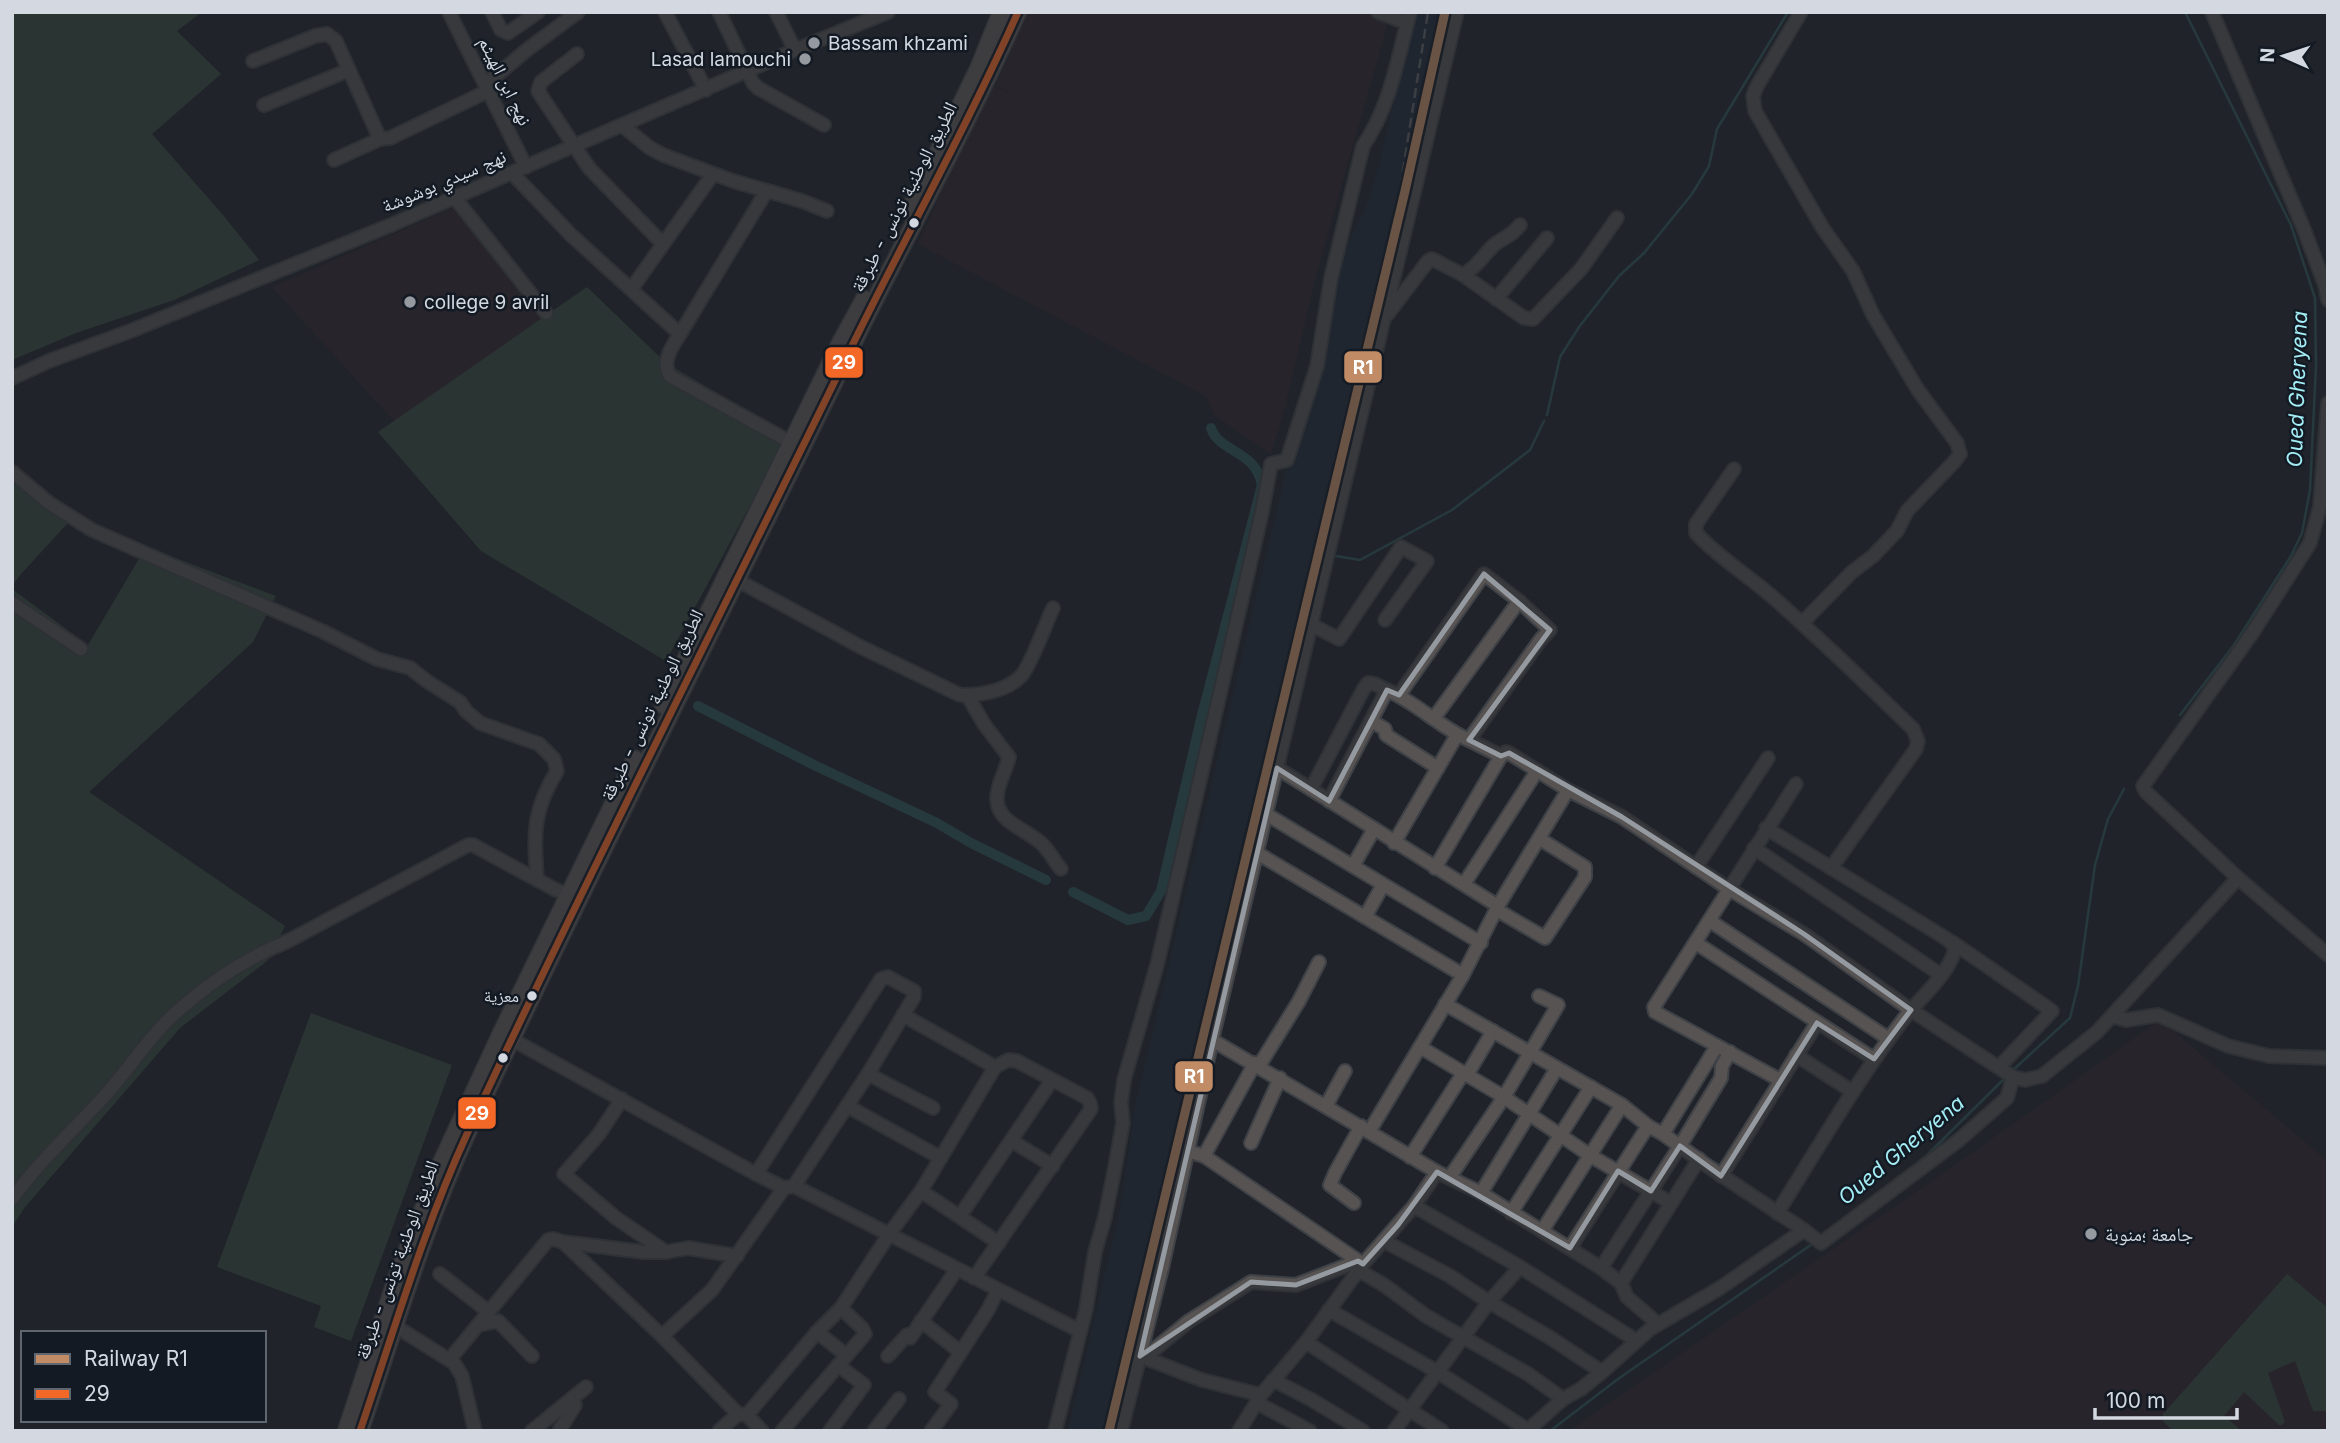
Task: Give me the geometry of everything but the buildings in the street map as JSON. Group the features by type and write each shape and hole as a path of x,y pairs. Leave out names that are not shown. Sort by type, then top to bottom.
{"main road":[{"name":"الطريق الوطنية تونس - طبرقة","path":"346,1431 419,1216 440,1165 737,580 814,412 840,344 978,69 1001,12"},
{"name":"الطريق الوطنية تونس - طبرقة","path":"575,898 610,810 792,443 814,412 850,349 990,75 1018,12"},
{"name":"الطريق الوطنية تونس - طبرقة","path":"359,1431 417,1255 506,1036"}],"street":[{"name":"نهج ابن الهيثم","path":"449,12 526,167"},
{"path":"492,12 501,30 508,33 538,12"},
{"path":"334,160 380,139 390,138 486,88 528,49 578,12"},
{"path":"665,12 706,90"},
{"path":"719,12 753,83 824,125"},
{"path":"776,12 794,50"},
{"path":"854,12 863,23"},
{"name":"نهج سيدي بوشوشة","path":"12,378 455,198 794,50 888,12"},
{"path":"1055,1431 1086,1309 1095,1252 1105,1217 1123,1123 1121,1102 1125,1080 1157,965 1271,464 1287,460 1303,415 1317,366 1331,278 1363,146 1375,128 1392,82 1409,18 1378,12"},
{"path":"1121,1431 1142,1357 1212,1040 1457,12"},
{"path":"1801,12 1757,86 1753,96 1755,111 1822,227 1853,271 1873,315 1918,390 1957,443 1960,454 1907,511 1897,531 1802,623"},
{"path":"2212,12 2303,227 2328,300"},
{"path":"253,61 315,36 327,34 336,41 380,139"},
{"path":"577,54 541,82 538,88 580,158 663,244"},
{"path":"264,105 349,70"},
{"path":"623,126 663,155 827,211"},
{"path":"512,173 571,234 680,334"},
{"path":"632,288 713,174"},
{"path":"766,192 680,334 666,362 667,372 792,443"},
{"path":"455,198 546,313"},
{"path":"1382,321 1428,261 1436,260 1464,275 1524,318 1533,319 1581,270 1618,218"},
{"path":"1464,275 1474,269 1493,246 1513,235 1520,225"},
{"path":"1496,299 1547,238"},
{"path":"2328,403 2320,507 2310,543 2253,632 2143,786 2146,792 2238,878 2328,955"},
{"path":"1734,469 1696,524 1696,533 1802,623 1913,729 1918,737 1916,749 1831,868"},
{"path":"12,472 49,503 92,530 324,632 377,659 410,668 460,702 480,723 540,744 554,759 557,771 538,809 535,828 537,880"},
{"path":"1312,625 1339,639 1401,547 1427,561 1385,620"},
{"path":"1329,801 1371,721 1484,574 1519,600 1550,630 1438,768 1394,842"},
{"path":"737,580 861,647 960,695 1003,688 1024,674 1053,608"},
{"path":"1434,718 1519,600"},
{"path":"12,603 81,649"},
{"path":"1311,789 1365,685 1373,683 1463,737 1501,756"},
{"path":"967,695 984,724 1009,757 996,801 1001,814 1043,844 1061,869"},
{"path":"1371,721 1385,729 1386,735 1397,743 1438,768"},
{"path":"1435,868 1501,756 1509,753 1568,790 1622,817 1729,890 1804,934 1911,1010 2006,1072 2025,1080 2042,1076 2112,1016 2238,878"},
{"path":"1696,867 1768,758"},
{"path":"1277,768 1464,884 1545,938 1585,877 1585,867 1540,839"},
{"path":"1464,884 1537,771"},
{"path":"1780,1080 1654,1010 1796,784"},
{"path":"1354,1203 1330,1185 1420,1047 1481,943 1497,908 1568,790"},
{"path":"1266,814 1481,943"},
{"path":"1445,1004 1622,1105 1648,1126 1817,1241 1959,1140 2007,1098 2006,1072 2052,1011 1952,942 1766,828"},
{"path":"1353,866 1374,829"},
{"path":"12,1199 167,1022 233,968 468,845 473,845 575,898"},
{"path":"1754,848 1941,975"},
{"path":"1257,853 1463,975"},
{"path":"1365,917 1384,885"},
{"path":"1710,922 1889,1039"},
{"path":"1777,1213 1874,1059 1941,975 1955,953 1952,942"},
{"path":"1696,943 1874,1059"},
{"path":"1204,1156 1257,1064 1299,1000 1318,962"},
{"path":"662,1336 712,1290 789,1187 869,1074 915,993 888,978 883,978 756,1174"},
{"path":"1450,1177 1504,1097 1558,1005 1539,996"},
{"path":"903,1015 995,1067"},
{"path":"2112,1016 2126,1020 2158,1015 2228,1046 2269,1056 2328,1058"},
{"path":"1721,1176 1817,1023"},
{"path":"1410,1157 1493,1031"},
{"path":"506,1036 756,1174 890,1233 1080,1331"},
{"path":"1212,1040 1570,1248 1621,1283 1627,1297 1658,1324"},
{"path":"1663,1134 1717,1046"},
{"path":"1420,1047 1504,1097 1591,1156 1671,1203"},
{"path":"1601,1268 1680,1146 1721,1077 1722,1066 1730,1052"},
{"path":"1796,1055 1853,1092"},
{"path":"719,1431 742,1414 841,1308 890,1233 922,1191 995,1067 1008,1060 1017,1061 1087,1098 1091,1110 974,1278"},
{"path":"1480,1194 1558,1068"},
{"path":"1326,1105 1345,1072"},
{"path":"869,1074 933,1108"},
{"path":"1251,1143 1280,1079"},
{"path":"960,1216 1052,1080"},
{"path":"1511,1213 1591,1087"},
{"path":"622,1099 599,1134 564,1174 616,1218 666,1252"},
{"path":"1542,1231 1622,1105"},
{"path":"847,1106 941,1158"},
{"path":"1570,1248 1648,1126"},
{"path":"1012,1140 1053,1166"},
{"path":"1187,1151 1204,1156 1461,1337 1528,1374 1563,1399"},
{"path":"1621,1283 1699,1159"},
{"path":"1239,1431 1259,1399 1306,1342 1360,1265 1414,1206 1437,1171"},
{"path":"922,1191 999,1243"},
{"path":"1414,1206 1520,1267 1637,1341"},
{"path":"1329,1310 1436,1371 1527,1430 1658,1324 1720,1288 1804,1230"},
{"path":"450,1359 548,1240 644,1252 688,1248 737,1256"},
{"path":"1384,1241 1450,1276 1602,1372"},
{"path":"563,1242 762,1431"},
{"path":"1142,1357 1189,1321 1251,1282 1296,1285 1360,1265"},
{"path":"1394,1431 1461,1337 1520,1267"},
{"path":"888,1356 907,1335 910,1338 957,1269"},
{"path":"440,1274 489,1312"},
{"path":"931,1431 951,1404 935,1392 998,1290"},
{"path":"782,1431 865,1334 841,1308"},
{"path":"478,1325 498,1321 532,1356"},
{"path":"921,1321 959,1351"},
{"path":"395,1326 450,1359 462,1376 475,1431"},
{"path":"817,1332 846,1355"},
{"path":"1306,1342 1443,1431"},
{"path":"1142,1357 1259,1399 1310,1431"},
{"path":"830,1431 864,1385 838,1365"},
{"path":"1273,1380 1363,1431"},
{"path":"531,1431 586,1387"},
{"path":"559,1431 575,1405 572,1398"},
{"path":"874,1431 899,1399"}],"highlighted area":[{"path":"1484,574 1550,630 1469,740 1501,756 1509,753 1622,817 1804,934 1911,1010 1874,1059 1817,1023 1721,1176 1680,1146 1651,1191 1618,1171 1570,1248 1437,1172 1398,1225 1363,1264 1358,1261 1296,1285 1251,1282 1140,1356 1277,768 1329,801 1387,690 1399,695"}],"shaded area":[{"path":"1028,12 1391,12 1316,275 1286,403 1271,454 1214,415 1206,396 918,244 990,84 1010,94 996,85"},
{"path":"1415,12 1450,12 1116,1431 1068,1431 1120,1210 1135,1107 1288,463 1338,265 1368,202 1379,165"},
{"name":"college 9 avril","path":"460,205 546,318 395,422 272,287"},
{"name":"جامعة ؛منوبة","path":"2160,1020 2325,1159 2328,1156 2328,1431 1569,1431 1951,1168"}],"green space":[{"path":"12,12 202,12 177,31 221,74 152,134 259,260 174,300 76,333 12,360"},
{"path":"587,287 666,363 788,435 666,661 481,551 378,432"},
{"path":"12,464 76,514 12,586"},
{"path":"146,547 276,596 253,642 89,792 285,926 267,961 180,1028 25,1207 12,1227 12,589 88,645"},
{"path":"311,1013 452,1065 351,1341 314,1327 321,1306 217,1267"},
{"path":"2287,1274 2328,1308 2328,1411 2313,1411 2295,1361 2268,1373 2285,1422 2280,1426 2244,1392 2224,1416 2242,1431 2173,1431 2163,1421 2163,1414"}],"waterway":[{"path":"1547,415 1560,357 1579,327 1619,276 1644,253 1692,194 1709,166 1717,129 1788,12"},
{"name":"Oued Gheryena","path":"2180,715 2234,645 2291,556 2302,533 2310,490 2316,366 2315,298 2291,225 2185,12"},
{"path":"1336,556 1360,560 1452,510 1530,450 1544,421"},
{"path":"1073,892 1128,920 1146,916 1161,891 1202,715 1262,485 1252,464 1221,442 1211,428"},
{"path":"698,706 937,823 1046,880"},
{"name":"Oued Gheryena","path":"2013,1070 2070,1018 2078,986 2095,865 2108,819 2124,789"},
{"name":"Oued Gheryena","path":"1867,1201 1926,1156 2005,1078"},
{"name":"Oued Gheryena","path":"1550,1431 1618,1379 1815,1242"}],"railway":[{"path":"1334,464 1400,189 1428,12"}],"rail line":[{"name":"R1","path":"1109,1431 1405,191 1445,12"}],"transit line":[{"name":"29","path":"360,1431 423,1244 467,1134 609,839 1018,12"}],"place":[{"name":"Bassam khzami","path":"814,43"},
{"name":"Lasad lamouchi","path":"805,59"},
{"name":"college 9 avril","path":"410,302"},
{"name":"معزية","path":"532,996"},
{"name":"جامعة ؛منوبة","path":"2091,1234"}]}
